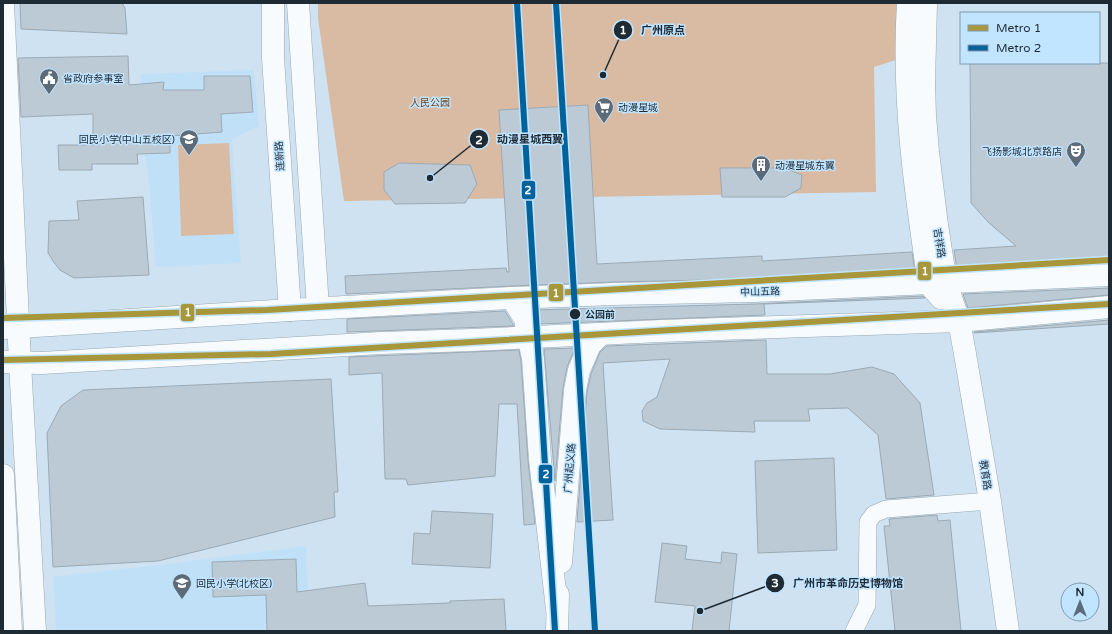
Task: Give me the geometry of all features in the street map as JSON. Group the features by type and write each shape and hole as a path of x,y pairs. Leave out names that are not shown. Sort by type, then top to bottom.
{"main road":[{"name":"连新路","path":"273,3 273,58 290,310"},
{"path":"298,3 318,308"},
{"name":"吉祥路","path":"908,3 906,72 909,127 915,184 938,283 959,321"},
{"name":"吉祥路","path":"926,3 924,83 926,123 937,225 938,283"},
{"path":"3,4 12,363 35,631"},
{"name":"中山五路","path":"11,327 318,308 512,298 754,291 1109,275"},
{"name":"广州起义路","path":"512,298 525,319 530,337 535,379 540,460 557,609"},
{"path":"12,363 42,363 380,343 959,321 1109,307"},
{"name":"教育路","path":"959,321 990,501 1008,631"},
{"name":"广州起义路","path":"557,631 557,609 575,390 579,370 590,345 601,334"},
{"path":"3,475 11,631"}],"street":[{"path":"854,631 867,605 868,522 874,514 886,509 990,501"}],"shaded area":[{"name":"回民小学(中山五校区)","path":"254,70 259,126 232,139 241,263 156,267 148,173 141,135 141,74"},
{"name":"回民小学(北校区)","path":"306,546 310,631 56,631 53,577"}],"green space":[{"name":"人民公园","path":"318,3 901,3 899,59 874,67 876,192 344,201 318,18"},
{"path":"229,143 234,234 181,236 178,145"}],"building":[{"path":"20,3 122,3 125,8 127,34 21,29"},
{"path":"128,56 129,85 164,82 163,90 204,90 204,76 250,76 253,112 221,114 222,132 170,136 170,153 137,154 138,164 92,164 92,170 59,170 58,145 93,145 93,114 21,117 18,58"},
{"path":"1109,63 1109,263 957,269 954,250 1016,246 988,222 971,203 970,64"},
{"path":"588,105 597,264 762,256 762,261 912,252 915,271 754,279 614,282 346,294 345,276 506,268 507,272 509,272 499,110"},
{"path":"399,163 470,165 477,184 465,203 395,204 384,190 384,172"},
{"name":"动漫星城东翼","path":"720,168 784,168 802,175 801,188 785,197 722,197"},
{"path":"143,197 149,275 74,278 60,270 48,253 49,221 79,220 77,201"},
{"path":"1109,288 1109,295 968,308 963,294"},
{"path":"923,296 925,298 764,304 765,315 539,324 534,310 754,304"},
{"path":"505,311 514,326 347,332 347,319"},
{"path":"1109,320 1109,324 974,333 974,332"},
{"path":"766,340 767,374 830,374 872,367 894,374 920,403 934,495 886,499 878,435 848,408 808,409 810,421 754,421 755,432 660,429 643,421 642,411 647,403 657,397 670,359 603,363 613,520 577,522 587,392 591,374 600,352 607,346"},
{"path":"575,348 567,367 563,388 555,481 544,349"},
{"path":"519,350 528,461 535,524 524,525 517,404 499,404 495,476 408,485 406,479 385,479 382,373 349,375 349,357"},
{"path":"331,379 338,492 334,492 335,517 158,561 53,567 47,433 61,406 83,390"},
{"path":"834,458 837,550 758,553 755,461"},
{"path":"432,511 493,514 490,568 412,564 414,533 430,534"},
{"path":"937,515 938,521 950,520 961,631 895,631 884,526 890,526 889,519"},
{"path":"662,543 687,546 685,559 721,563 722,552 737,554 729,631 692,631 695,606 655,602"},
{"path":"296,559 297,592 365,583 368,606 450,603 450,601 504,599 506,631 267,631 266,595 213,597 212,562"}],"metro line":[{"name":"2","path":"517,3 555,631"},
{"name":"2","path":"556,3 595,631"},
{"name":"1","path":"3,318 267,310 1109,260"},
{"name":"1","path":"3,360 271,354 1109,304"}],"place":[{"name":"广州原点","path":"603,75"},
{"name":"省政府参事室","path":"49,95"},
{"name":"动漫星城","path":"604,124"},
{"name":"回民小学(中山五校区)","path":"189,156"},
{"name":"飞扬影城北京路店","path":"1076,168"},
{"name":"动漫星城西翼","path":"430,178"},
{"name":"动漫星城东翼","path":"761,182"},
{"name":"公园前","path":"575,314"},
{"name":"回民小学(北校区)","path":"182,600"},
{"name":"广州市革命历史博物馆","path":"700,611"}]}
